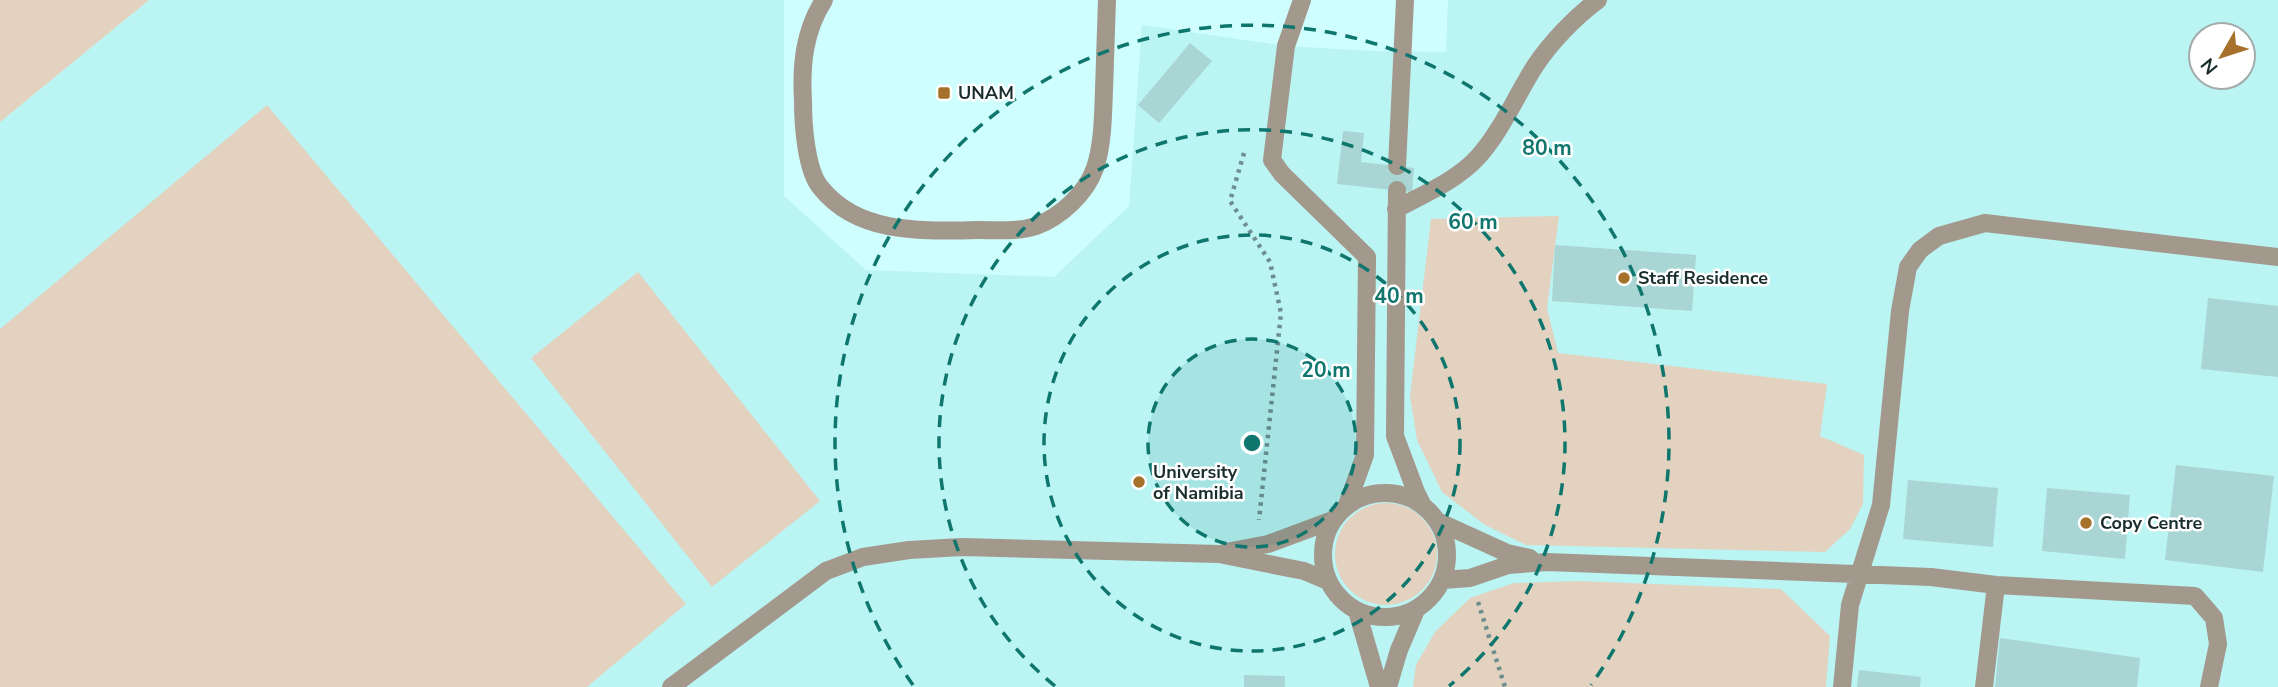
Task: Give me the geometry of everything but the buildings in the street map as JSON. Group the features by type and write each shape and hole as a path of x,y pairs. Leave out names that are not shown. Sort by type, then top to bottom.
{"lane":[{"path":"824,0 804,45 802,78 808,154 818,186 839,207 863,219 891,228 954,231 1006,230 1034,226 1059,215 1080,194 1094,170 1100,145 1107,0"},
{"path":"1302,0 1286,46 1272,160 1282,174 1367,257 1365,455 1347,505"},
{"path":"1397,166 1405,0"},
{"path":"1396,209 1452,179 1476,160 1492,141 1536,65 1560,35 1598,0"},
{"path":"1397,190 1395,436 1416,492 1422,504 1439,522 1507,554 1547,562"},
{"path":"1842,687 1850,605 1881,505 1900,311 1908,267 1920,250 1939,236 1985,223 2278,257"},
{"path":"1422,504 1407,496 1386,492 1366,495 1347,505 1333,520 1324,539 1323,560 1328,581 1340,598 1357,611 1376,617 1396,617 1416,610 1432,598 1443,580 1448,561 1446,540 1439,522"},
{"path":"1219,554 1257,546 1333,520"},
{"path":"671,687 826,572 863,557 909,550 962,547 1219,554 1304,571 1328,581"},
{"path":"1443,580 1470,578 1508,565 1547,562 1860,573 1931,577 1996,585 2195,596 2214,618 2218,644 2209,687"},
{"path":"1984,687 1996,585"},
{"path":"1388,687 1399,650 1416,610"},
{"path":"1357,611 1379,687"}],"path":[{"path":"1245,152 1230,201 1269,262 1281,313 1257,546"},
{"path":"1470,578 1505,687"}],"shaded area":[{"path":"0,0 149,0 0,122"},
{"name":"University of Namibia","path":"149,0 784,0 784,196 866,270 1054,277 1129,206 1142,25 1286,46 1446,52 1448,0 2278,0 2278,687 0,687 0,122"},
{"path":"267,105 686,604 587,687 0,687 0,329"},
{"path":"1559,216 1547,308 1558,353 1827,384 1820,436 1864,455 1863,504 1850,529 1825,552 1526,545 1485,525 1442,492 1417,440 1410,396 1431,219"},
{"path":"638,272 820,501 712,587 531,358"},
{"path":"1386,503 1406,507 1422,518 1433,534 1437,554 1433,574 1422,590 1406,601 1386,605 1366,601 1350,590 1339,574 1335,554 1339,534 1350,518 1366,507"},
{"path":"1578,581 1781,589 1830,636 1826,687 1413,687 1416,665 1435,632 1470,598 1514,583"}],"place":[{"name":"UNAM","path":"944,93"},
{"name":"Staff Residence","path":"1624,278"},
{"name":"University of Namibia","path":"1139,482"},
{"name":"Copy Centre","path":"2086,523"}]}
